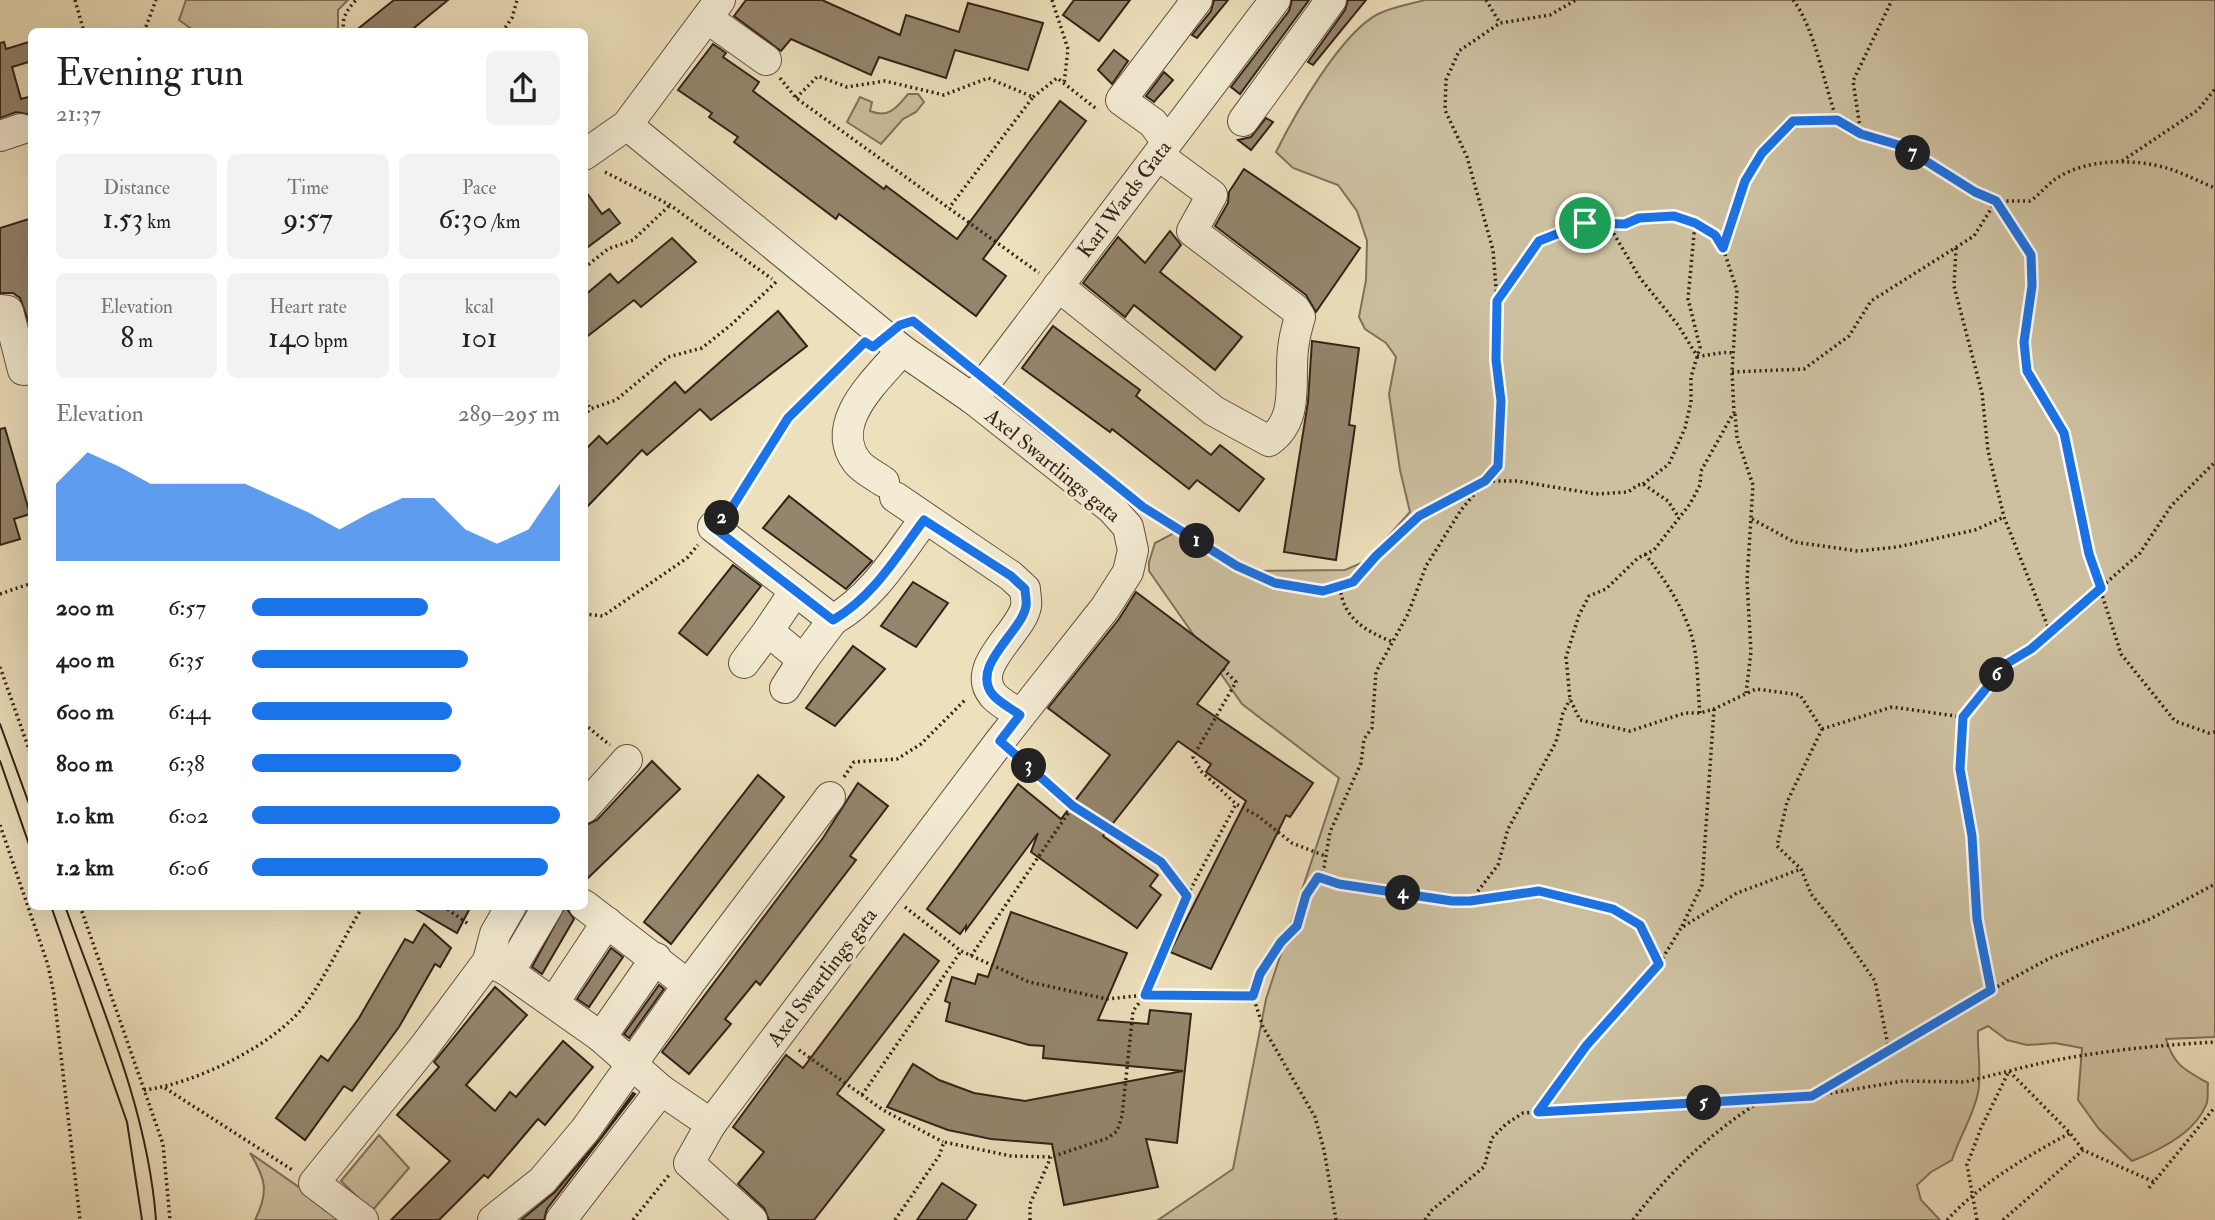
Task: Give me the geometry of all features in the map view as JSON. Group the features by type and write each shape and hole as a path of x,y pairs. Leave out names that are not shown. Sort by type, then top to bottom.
{"street":[{"path":"1043,281 1214,411 1269,441 1281,432 1288,417 1292,396 1293,350 1300,317 1295,309 1192,231 1213,195 1163,148 1153,123 1121,100 1197,0"},
{"name":"Karl Wards Gata","path":"973,399 1043,281 1163,148 1275,0"},
{"path":"1242,121 1331,0"},
{"path":"588,153 627,125 714,9 766,60"},
{"name":"Axel Swartlings gata","path":"627,125 884,343 973,399 1111,509 1128,527 1133,550 1128,572 1105,608 1000,741 711,1124 689,1163"},
{"path":"0,310 8,311 23,370 28,369"},
{"path":"884,343 848,420 845,441 858,464 924,520 1011,576 1025,589 1026,606 1018,624 990,663 988,685 993,695 1020,715"},
{"path":"785,688 833,620 854,608 924,520"},
{"path":"713,527 833,620"},
{"path":"744,663 795,591"},
{"path":"768,631 803,660"},
{"path":"588,804 627,760"},
{"path":"493,1220 542,1181 585,1130 688,985 830,797"},
{"path":"497,958 510,910"},
{"path":"363,1220 314,1183 497,958 544,910"},
{"path":"554,1002 596,914 688,985"},
{"path":"497,958 601,1037 661,1090 711,1124"},
{"path":"601,1037 656,958"},
{"path":"561,1220 661,1090"},
{"path":"689,1163 751,1220"}],"path":[{"path":"75,0 83,28"},
{"path":"146,28 156,0"},
{"path":"343,28 346,11 356,0"},
{"path":"505,28 512,18 517,0"},
{"path":"1052,0 1068,49 1065,84"},
{"path":"1486,0 1500,23"},
{"path":"1336,1220 1324,1150 1315,1117 1263,1027 1253,996 1260,974 1281,942 1297,926 1306,895 1324,867 1330,832 1361,763 1364,739 1372,728 1376,672 1408,614 1426,566 1461,510 1498,466 1501,401 1496,360 1497,301 1493,250 1467,157 1445,110 1446,80 1459,51 1500,23 1550,15 1576,0"},
{"path":"1793,0 1801,9 1810,32 1837,120"},
{"path":"1861,134 1853,81 1892,0"},
{"path":"766,60 796,98 949,208 1043,281"},
{"path":"796,98 818,76 847,87 885,81 944,95 988,78 1033,97"},
{"path":"949,208 1033,97 1057,78 1107,117"},
{"path":"2121,162 2198,110 2215,89"},
{"path":"1723,248 1745,181 1762,153 1793,121 1837,120 1861,134 1902,146 1975,192 1996,201 2030,201 2052,181 2067,172 2121,162 2170,169 2215,188"},
{"path":"588,158 598,169 670,205 776,282 702,348 668,357 616,400 588,411"},
{"path":"1732,372 1804,369 1849,336 1871,301 1974,236 1996,201"},
{"path":"1996,201 2031,255 2032,286 2024,342 2027,371 2064,433 2089,554 2121,654 2175,721 2209,733 2215,732"},
{"path":"588,265 608,248 633,240 670,205"},
{"path":"1497,301 1539,241 1585,223 1625,224 1639,218 1674,216 1695,223 1715,235 1723,248 1737,290 1732,372 1734,412 1737,438 1753,485 1747,581 1751,652 1746,695"},
{"path":"1143,507 1237,566 1275,583 1323,591 1353,582 1376,556 1419,516 1485,481 1517,481 1596,494 1628,492 1669,464 1685,428 1691,402 1691,377 1700,347 1688,299 1695,223"},
{"path":"1608,224 1640,278 1678,325 1697,356"},
{"path":"1956,248 1954,286 1982,393 1988,451 2004,517 2050,632"},
{"path":"588,614 603,616 643,591 687,558 731,509 788,418 884,343 900,325 913,321 946,347"},
{"path":"1697,356 1707,356 1720,351 1733,352"},
{"path":"588,404 590,409"},
{"path":"1734,412 1701,471 1700,485 1679,519 1654,550 1645,554 1606,589 1589,596 1579,615 1566,657 1570,699 1580,720 1630,731 1685,713 1714,709 1756,689 1800,695 1822,729"},
{"path":"1991,990 1977,919 1973,848 1960,769 1963,717 2006,664 2031,649 2140,553 2171,506 2215,462"},
{"path":"1643,484 1668,501 1679,519"},
{"path":"1752,519 1794,542 1858,551 1897,547 1975,530 2004,517"},
{"path":"1645,554 1665,581 1689,626 1694,648 1700,713"},
{"path":"0,594 28,584"},
{"path":"1340,586 1342,602 1351,618 1392,642"},
{"path":"0,667 28,747"},
{"path":"1223,669 1236,681 1193,757 1201,771 1236,804 1258,816 1292,843 1326,856"},
{"path":"830,797 854,762 897,759 921,744 973,692 988,685"},
{"path":"1470,901 1499,865 1508,829 1556,742 1563,713 1570,699"},
{"path":"1889,1051 1875,981 1811,894 1801,869 1777,846 1787,802 1822,729 1892,707 1963,717"},
{"path":"1538,1112 1586,1046 1659,964 1681,928 1702,885 1714,709"},
{"path":"588,727 627,760"},
{"path":"1000,741 1073,806 1161,862 1187,896"},
{"path":"797,1048 883,1110 944,1142 1011,1156 1051,1157 1108,1138 1117,1131 1122,1116 1133,1011 1145,995 1187,896 1236,804"},
{"path":"971,956 1073,806"},
{"path":"0,825 28,907"},
{"path":"1681,928 1737,893 1801,869"},
{"path":"1318,877 1339,884 1470,901 1539,891 1613,909 1640,925 1659,964"},
{"path":"1812,1096 2050,958 2150,919 2215,884"},
{"path":"900,903 961,951 1029,982 1107,999 1145,995 1253,996"},
{"path":"29,910 48,965 54,995 80,1220"},
{"path":"81,910 163,1144 170,1220"},
{"path":"144,1090 165,1088 226,1062 277,1033 308,1002 361,910"},
{"path":"447,910 497,958"},
{"path":"862,1095 961,951"},
{"path":"1425,1220 1432,1210 1484,1167 1492,1138 1506,1124 1523,1113 1812,1096 1903,1081 1965,1082 2045,1061 2215,1042"},
{"path":"2009,1072 2070,1133 2083,1150 2154,1182"},
{"path":"1977,1220 1967,1165 1981,1128 2009,1072"},
{"path":"165,1088 314,1183"},
{"path":"1633,1220 1701,1144 1723,1125 1764,1099"},
{"path":"2149,1188 2215,1107"},
{"path":"1947,1220 1973,1195 2022,1160 2070,1133"},
{"path":"895,1220 939,1156 944,1142"},
{"path":"2003,1220 2083,1150"},
{"path":"1030,1220 1030,1204 1051,1157"},
{"path":"633,1220 674,1170 689,1163"}],"shaded area":[{"path":"186,0 348,0 338,10 338,28 190,28 179,20"},
{"path":"1425,0 2215,0 2215,1037 2166,1039 2181,1066 2208,1083 2207,1103 2201,1115 2175,1140 2132,1161 2099,1129 2078,1100 2082,1048 2055,1043 2027,1045 2007,1040 1988,1026 1978,1031 1978,1093 1952,1160 1931,1172 1917,1185 1921,1200 1940,1220 1158,1220 1233,1169 1266,999 1339,778 1242,704 1149,571 1149,562 1155,543 1174,533 1257,571 1345,570 1366,561 1410,512 1400,470 1389,394 1396,357 1386,343 1365,329 1359,317 1366,280 1367,241 1357,211 1338,185 1293,168 1276,152 1320,76 1349,38 1378,14"},
{"path":"908,94 918,94 924,102 916,112 903,119 881,144 847,122 860,97 872,102 870,111 882,114 892,110"},
{"path":"379,1135 409,1168 372,1211 341,1181"},
{"path":"250,1153 346,1220 255,1220 264,1186 260,1170"}],"building":[{"path":"394,0 448,0 414,28 359,28"},
{"path":"746,0 822,0 900,35 906,15 959,32 968,3 1043,23 1028,70 955,50 946,78 879,57 871,75 791,39 781,51 734,16"},
{"path":"1074,0 1130,0 1099,41 1063,15"},
{"path":"1214,0 1228,0 1197,38 1192,35 1211,11"},
{"path":"1292,0 1309,0 1240,94 1231,87 1289,11"},
{"path":"1348,0 1366,0 1313,65 1308,62 1345,10"},
{"path":"4,42 6,49 28,42 28,62 12,67 21,99 28,97 28,114 16,112 0,118 0,43"},
{"path":"713,44 726,53 723,57 759,82 753,91 884,189 886,186 957,239 1060,101 1086,121 983,259 1006,276 976,316 839,214 836,219 734,142 738,137 709,117 712,113 678,90"},
{"path":"1114,50 1128,61 1112,84 1098,70"},
{"path":"1164,72 1173,80 1154,102 1146,96"},
{"path":"1266,118 1273,122 1251,150 1238,140 1251,137"},
{"path":"1244,169 1360,248 1316,312 1306,295 1215,226 1228,203 1229,192"},
{"path":"588,195 602,214 609,209 620,223 588,247"},
{"path":"28,219 28,321 20,298 13,293 0,293 0,228"},
{"path":"1170,231 1181,245 1160,272 1242,337 1215,370 1134,305 1125,317 1083,283 1118,237 1145,263"},
{"path":"672,238 696,262 641,307 634,300 588,336 588,293 610,274 618,283"},
{"path":"778,311 807,346 711,420 700,409 647,455 642,450 588,506 588,447 599,436 607,444 675,382 685,393"},
{"path":"1053,326 1140,390 1136,396 1211,455 1220,445 1264,479 1239,511 1197,480 1189,489 1112,429 1110,432 1022,368"},
{"path":"1312,341 1359,348 1349,425 1355,426 1336,560 1284,552 1308,402"},
{"path":"5,428 28,515 14,519 20,539 0,545 0,429"},
{"path":"789,496 872,561 846,589 763,528"},
{"path":"733,565 761,586 707,655 679,633"},
{"path":"913,582 948,603 916,647 881,626"},
{"path":"1136,592 1229,662 1197,704 1313,783 1290,817 1286,815 1211,969 1170,952 1246,801 1206,772 1211,764 1178,741 1103,836 1158,875 1150,886 1161,895 1137,928 1031,852 1038,833 966,930 966,926 960,934 927,909 1018,784 1061,819 1110,755 1048,708 1119,619"},
{"path":"853,646 885,669 835,726 806,708"},
{"path":"652,761 680,789 588,878 588,824 597,820"},
{"path":"758,775 784,797 671,944 644,922"},
{"path":"858,783 888,806 850,856 856,860 760,985 756,981 725,1019 731,1024 689,1074 662,1052 823,838"},
{"path":"417,910 469,910 457,933"},
{"path":"563,910 568,910 574,919 542,974 532,967"},
{"path":"1011,912 1127,953 1098,1020 1148,1024 1150,1010 1191,1014 1177,1143 1146,1139 1158,1187 1064,1205 1052,1144 991,1139 948,1130 887,1107 913,1064 939,1080 974,1093 1025,1101 1183,1071 1043,1058 1044,1046 1029,1045 946,1021 950,1003 945,1001 952,977 975,984 978,974 988,977"},
{"path":"424,924 451,948 440,967 435,964 399,1027 352,1091 344,1086 305,1140 276,1118 321,1056 328,1061 359,1018 405,939 413,943"},
{"path":"904,934 939,961 837,1094 884,1130 814,1220 769,1220 764,1208 738,1184 764,1152 733,1127 786,1055 803,1068"},
{"path":"611,948 623,957 589,1007 577,999"},
{"path":"659,985 664,989 629,1038 624,1034"},
{"path":"495,987 527,1015 466,1085 495,1111 510,1092 516,1097 563,1041 593,1067 545,1125 538,1119 488,1178 484,1175 439,1220 391,1220 450,1161 397,1115 439,1067 434,1062"},
{"path":"633,1093 635,1094 547,1209 544,1220 521,1220 555,1192 599,1140"},
{"path":"942,1183 976,1205 966,1220 917,1220"}],"tram line":[{"path":"0,724 28,801"},
{"path":"0,761 28,842"},
{"path":"52,910 127,1122 142,1220"},
{"path":"66,910 108,1021 133,1100 144,1139 156,1220"}],"route":[{"path":"1837,120 1861,134 1902,146 1975,192 1996,201 2031,255 2032,286 2024,342 2027,371 2064,433 2089,554 2101,588 2031,649 2006,664 1963,717 1960,769 1972,836 1977,919 1991,990 1812,1096 1538,1112 1586,1046 1659,964 1640,925 1613,909 1539,891 1452,901 1339,884 1318,877 1306,895 1297,926 1281,942 1260,974 1253,996 1145,995 1187,896 1161,862 1073,806 1000,741 1020,715 993,695 988,685 990,663 1018,624 1026,606 1025,589 1011,576 924,520 854,608 833,620 713,527 731,509 788,418 865,342 873,347 900,325 913,321 1143,507 1237,566 1275,583 1323,591 1353,582 1376,556 1419,516 1485,481 1498,466 1501,401 1496,360 1497,301 1539,241 1585,223 1625,224 1639,218 1674,216 1695,223 1715,235 1723,248 1745,181 1762,153 1793,121 1837,120"}]}
